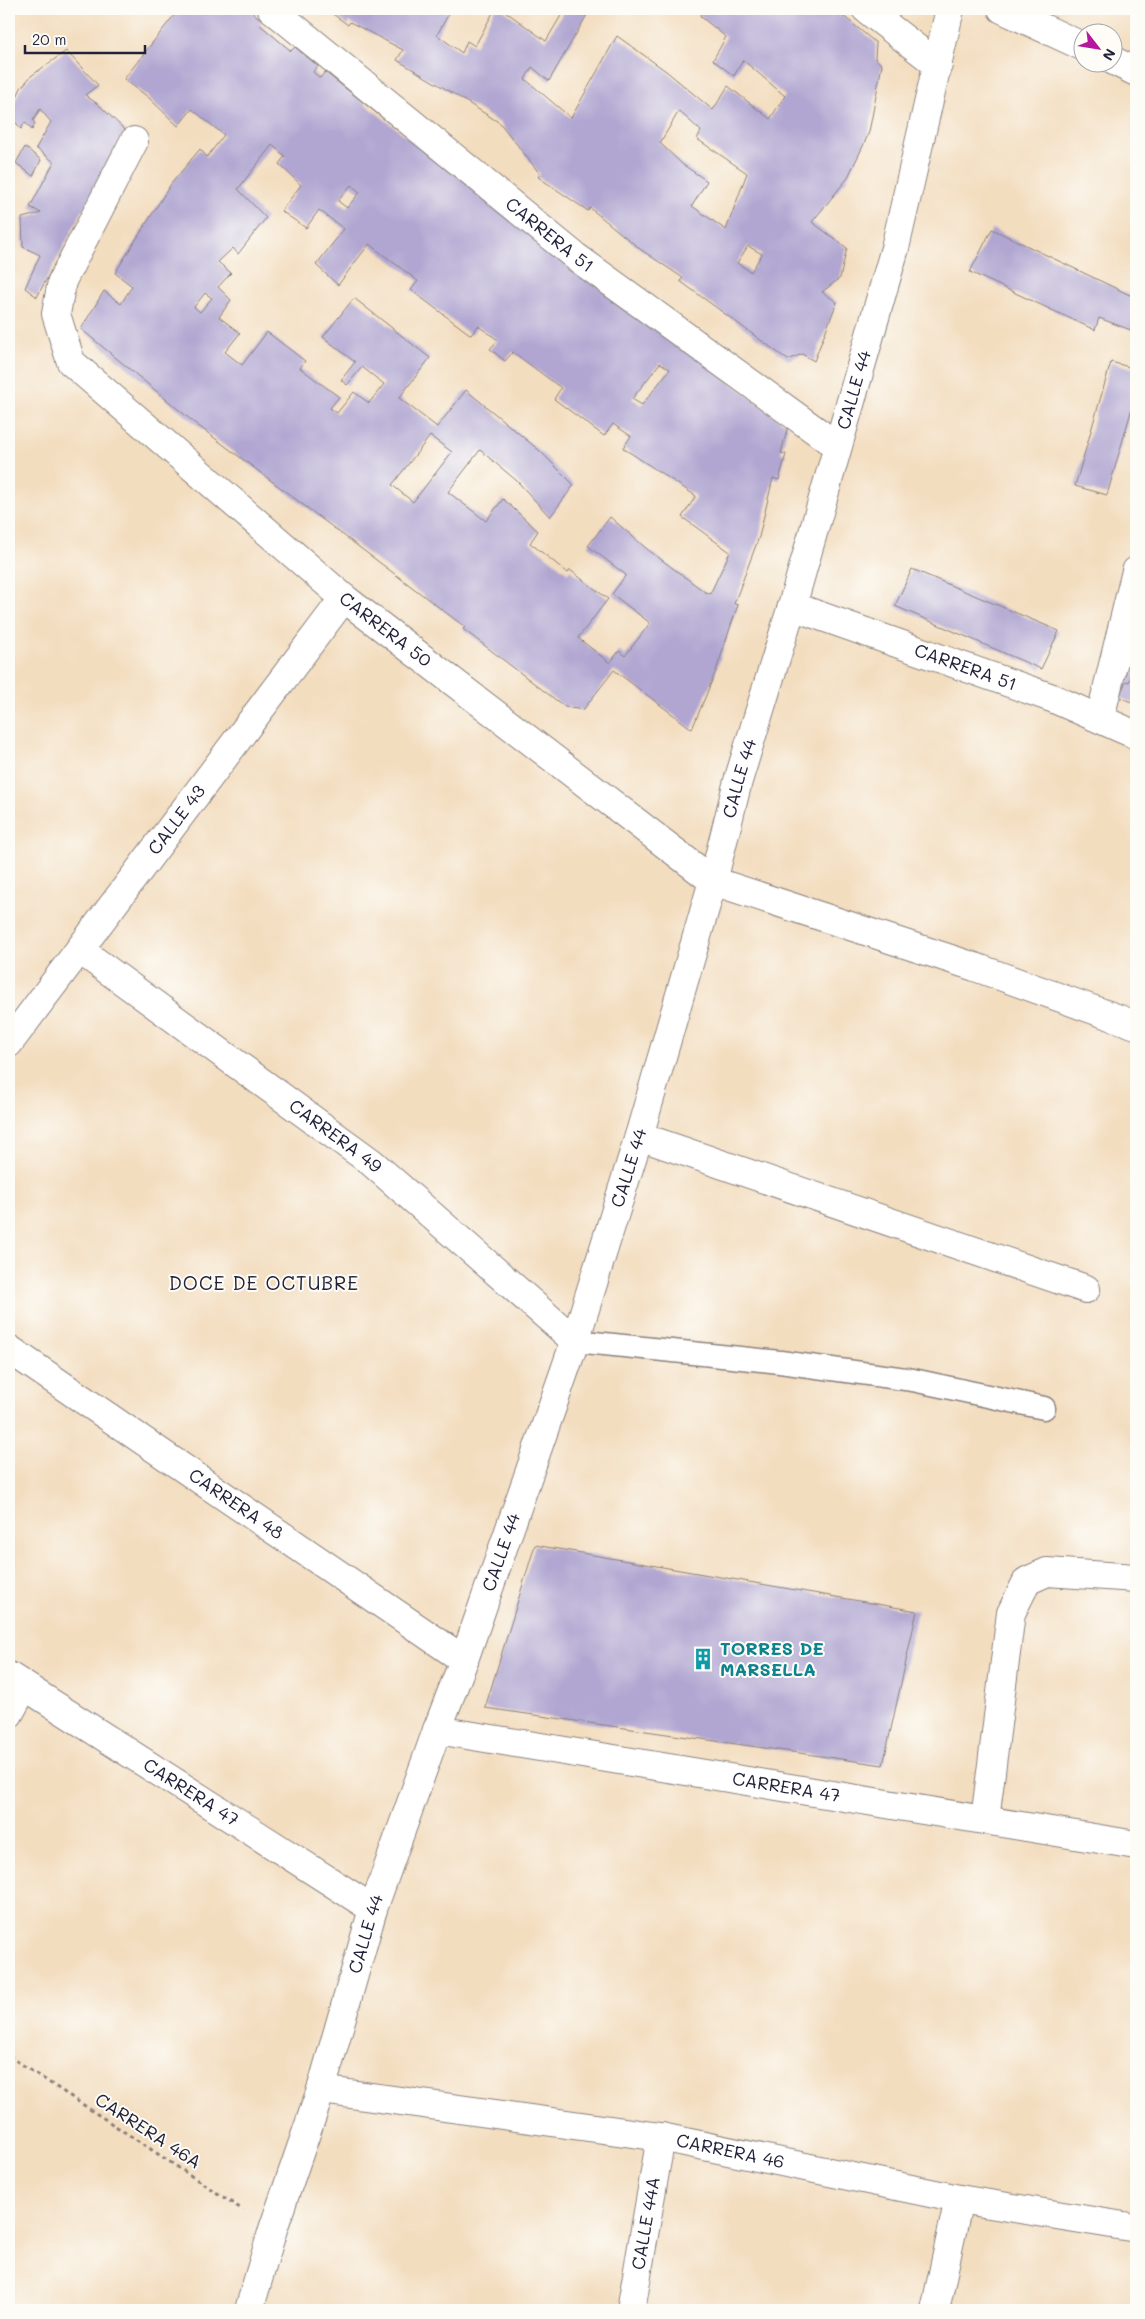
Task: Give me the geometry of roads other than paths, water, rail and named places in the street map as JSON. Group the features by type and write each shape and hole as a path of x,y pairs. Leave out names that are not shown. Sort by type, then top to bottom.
{"street":[{"name":"CARRERA 51","path":"272,9 576,257 837,446"},
{"path":"866,9 938,65"},
{"name":"CALLE 44","path":"249,2310 273,2229 321,2090 373,1909 436,1730 464,1660 575,1341 639,1136 712,881 738,781 792,606 895,248 950,9"},
{"path":"1002,9 1072,41"},
{"path":"1122,65 1136,72"},
{"name":"CARRERA 50","path":"134,141 62,281 56,314 71,362 344,598 712,881 975,967 1136,1024"},
{"path":"1100,718 1136,571"},
{"name":"CALLE 43","path":"9,1043 344,598"},
{"name":"CARRERA 51","path":"792,606 1052,698 1136,735"},
{"name":"CARRERA 49","path":"80,950 371,1162 575,1341"},
{"path":"639,1136 1086,1289"},
{"name":"CARRERA 48","path":"9,1349 464,1660"},
{"path":"984,1820 1010,1613 1027,1580 1047,1572 1136,1578"},
{"path":"9,1714 17,1681"},
{"name":"CARRERA 47","path":"17,1681 373,1909"},
{"name":"CARRERA 47","path":"436,1730 1136,1845"},
{"name":"CARRERA 46","path":"321,2090 661,2137 959,2199 1136,2228"},
{"name":"CALLE 44A","path":"631,2310 661,2137"},
{"path":"935,2310 959,2199"}],"lane":[{"path":"575,1341 780,1362 913,1380 1044,1408"}],"place":[{"name":"TORRES DE MARSELLA","path":"703,1659"}],"district":[{"name":"DOCE DE OCTUBRE","path":"264,1283"}]}
